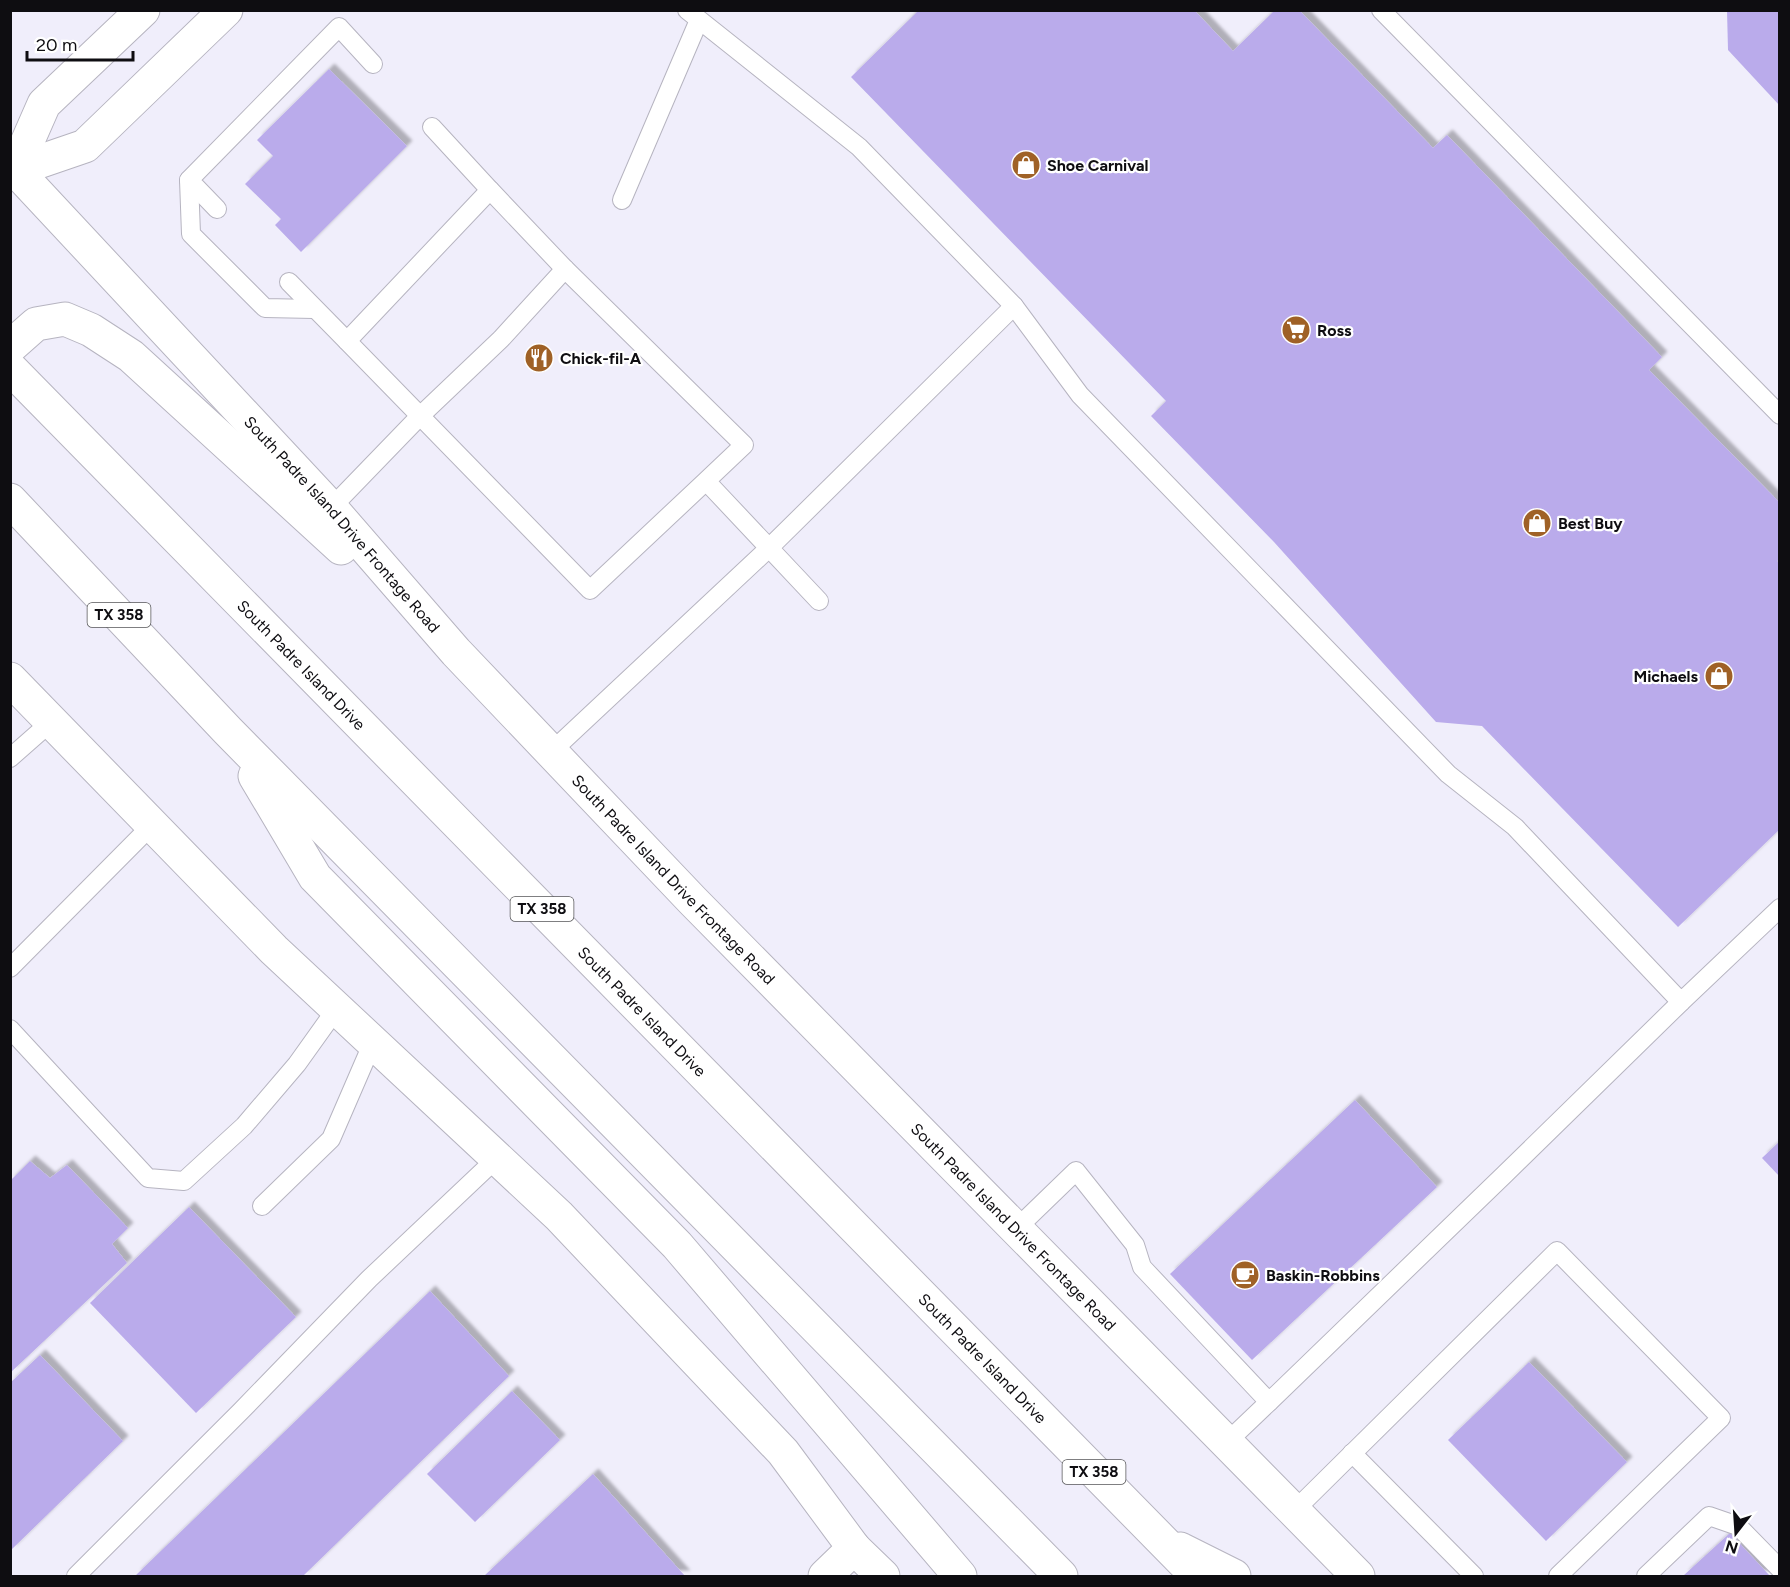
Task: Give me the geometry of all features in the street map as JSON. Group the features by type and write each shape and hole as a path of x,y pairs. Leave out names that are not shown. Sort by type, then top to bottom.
{"main road":[{"path":"12,170 44,104 143,10"},
{"path":"12,170 85,146 226,10"},
{"name":"South Padre Island Drive Frontage Road","path":"12,170 331,508 456,652 693,901 1358,1576"},
{"path":"10,346 36,324 65,319 91,330 131,356 456,652"},
{"name":"South Padre Island Drive","path":"10,368 1197,1576"},
{"name":"TX 358","path":"10,500 228,730 1061,1576"},
{"path":"10,679 274,950 559,1216 783,1452 854,1548 883,1576"},
{"path":"228,730 315,877 677,1245 960,1576"},
{"path":"1159,1538 1234,1576"},
{"path":"825,1576 854,1548"}],"lane":[{"path":"1381,10 1779,415"},
{"path":"622,200 663,108 693,15 859,147 1014,306 1080,395 1448,774 1515,827 1680,1002"},
{"path":"314,309 266,308 191,234 189,180 339,27 374,64"},
{"path":"289,282 590,590 744,445 566,269 432,127"},
{"path":"189,180 217,209"},
{"path":"347,341 489,190"},
{"path":"331,508 419,417 501,339 566,269"},
{"path":"551,752 769,548 1014,306"},
{"path":"706,481 819,601"},
{"path":"10,758 52,721"},
{"path":"10,968 153,825"},
{"path":"1226,1443 1779,908"},
{"path":"10,1029 148,1178 184,1181 244,1126 297,1064 337,1008"},
{"path":"262,1206 331,1139 373,1042"},
{"path":"76,1576 242,1411 369,1279 497,1158"},
{"path":"1017,1229 1076,1171 1136,1245 1142,1267 1269,1402"},
{"path":"1294,1511 1557,1251 1721,1418 1558,1576"},
{"path":"1352,1453 1474,1576"},
{"path":"1646,1576 1709,1516 1738,1526 1779,1569"}],"building":[{"path":"919,10 1194,10 1233,51 1275,10 1299,10 1433,148 1447,135 1662,357 1649,370 1780,503 1780,558 1777,561 1780,564 1780,829 1678,927 1482,726 1436,722 1274,542 1151,416 1166,401 851,77"},
{"path":"1727,10 1780,10 1780,106 1728,50"},
{"path":"329,69 407,146 301,252 275,225 281,219 245,184 273,156 257,140"},
{"path":"1355,1100 1437,1187 1252,1360 1170,1274"},
{"path":"1780,1141 1780,1177 1762,1158"},
{"path":"30,1161 50,1178 67,1165 128,1228 112,1244 127,1263 10,1373 10,1181"},
{"path":"189,1207 296,1317 196,1413 90,1303"},
{"path":"430,1291 509,1376 303,1576 135,1576"},
{"path":"40,1355 123,1441 10,1551 10,1383"},
{"path":"1529,1362 1627,1462 1546,1541 1448,1440"},
{"path":"512,1391 560,1440 475,1522 427,1474"},
{"path":"593,1474 685,1576 484,1576"},
{"path":"1730,1533 1770,1576 1683,1576"}],"place":[{"name":"Shoe Carnival","path":"1026,165"},
{"name":"Ross","path":"1296,330"},
{"name":"Chick-fil-A","path":"539,358"},
{"name":"Best Buy","path":"1537,523"},
{"name":"Michaels","path":"1719,676"},
{"name":"Baskin-Robbins","path":"1245,1275"}]}
